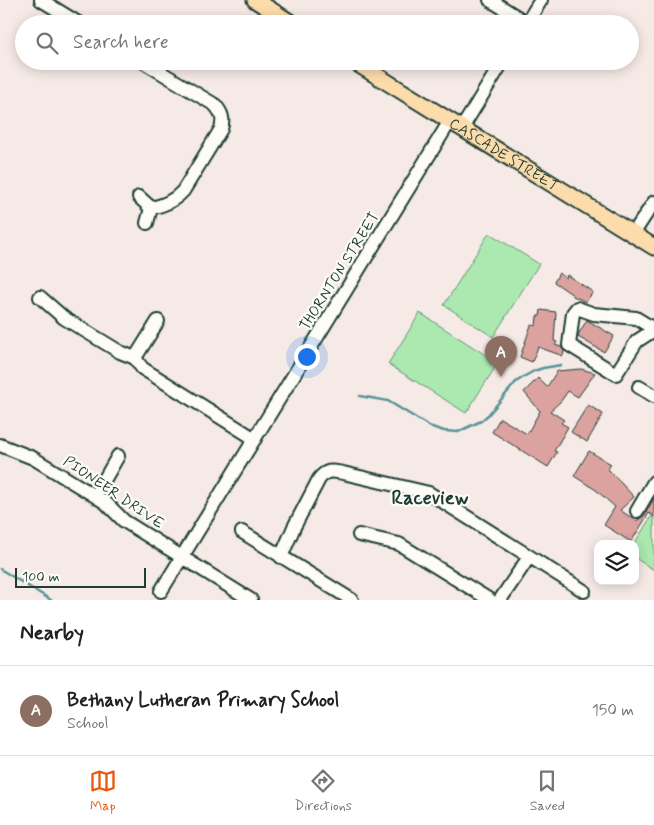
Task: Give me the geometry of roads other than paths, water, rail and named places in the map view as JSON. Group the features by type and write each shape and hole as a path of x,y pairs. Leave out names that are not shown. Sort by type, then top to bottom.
{"main road":[{"path":"255,0 279,15"},
{"name":"CASCADE STREET","path":"368,70 654,247"}],"street":[{"path":"41,0 65,15"},
{"path":"490,0 513,15"},
{"path":"531,15 541,0"},
{"path":"150,208 163,205 178,196 223,123 223,117 215,105 157,70"},
{"name":"THORNTON STREET","path":"161,590 255,439 456,125 496,70"},
{"path":"139,197 150,208"},
{"path":"634,234 654,202"},
{"path":"147,223 150,208"},
{"path":"40,298 64,318 120,352 135,358 142,368 255,439"},
{"path":"577,308 594,314 636,318 654,329 637,341 616,374 569,345 573,313 577,308"},
{"path":"135,358 158,322"},
{"path":"639,387 654,396"},
{"name":"PIONEER DRIVE","path":"0,445 33,458 95,496 106,503 124,521 250,600"},
{"path":"95,496 118,456"},
{"path":"281,557 294,526 319,479 324,473 330,471 429,493 584,591"},
{"path":"637,511 654,482"},
{"path":"242,532 352,600"},
{"path":"359,535 400,544 490,600"},
{"path":"500,600 529,557"}],"waterway":[{"path":"360,396 388,401 429,426 444,431 458,432 481,421 516,382 525,376 543,368 561,365"},
{"path":"0,569 51,600"}],"place":[{"name":"Bethany Lutheran Primary School","path":"501,377"}],"district":[{"name":"Raceview","path":"430,497"}]}
